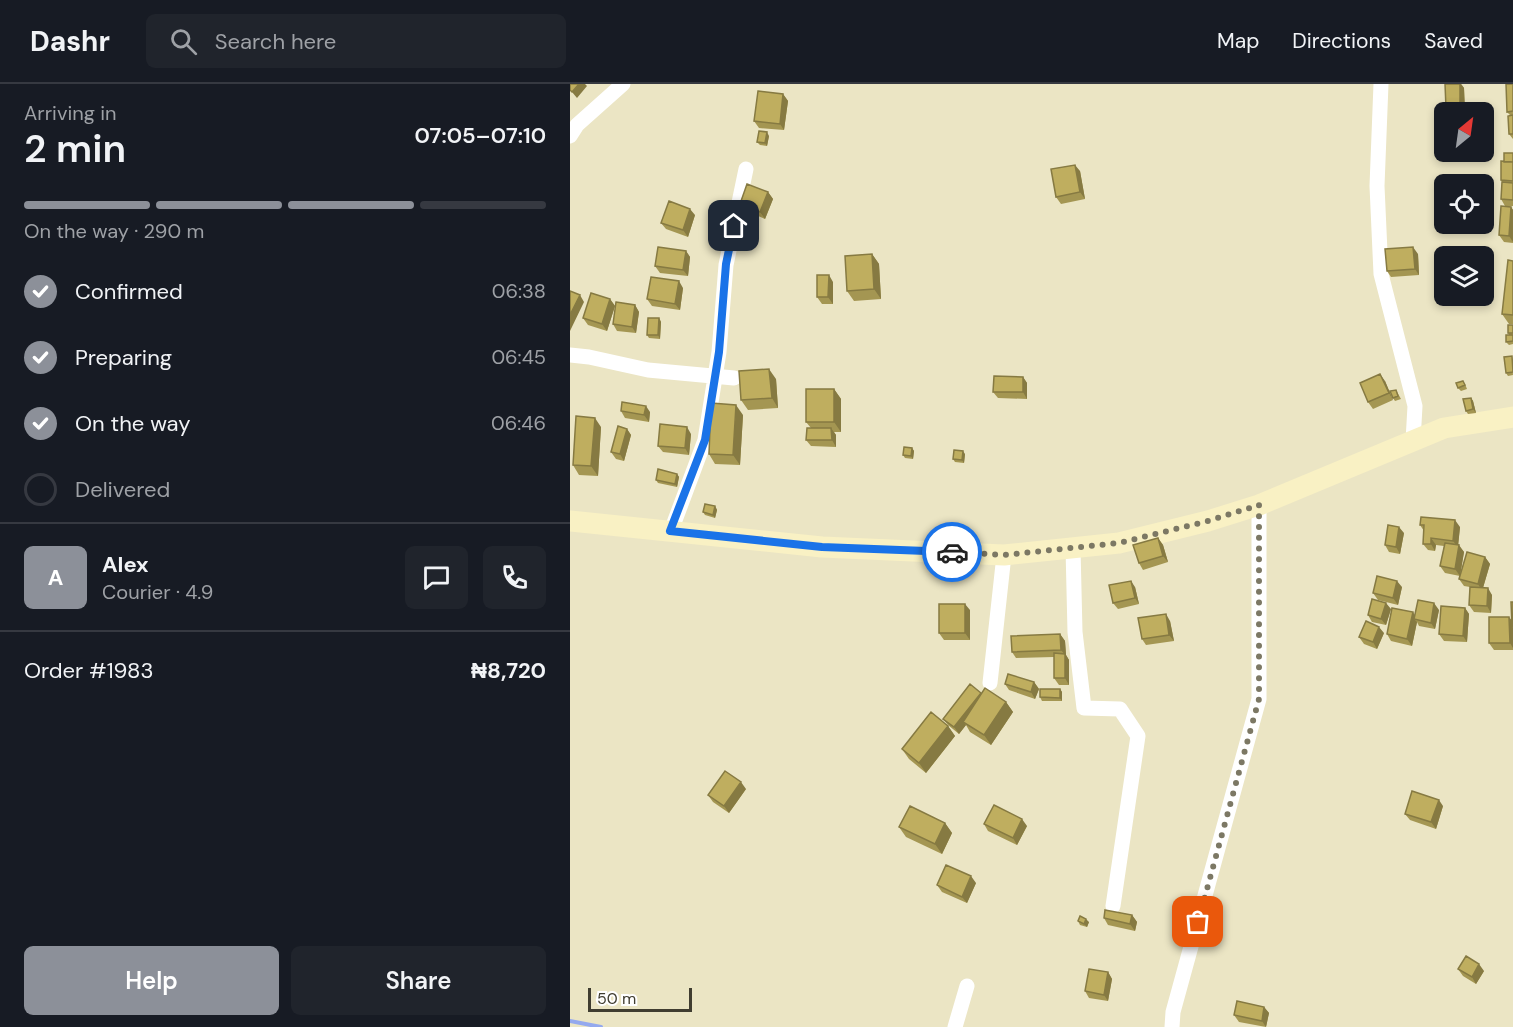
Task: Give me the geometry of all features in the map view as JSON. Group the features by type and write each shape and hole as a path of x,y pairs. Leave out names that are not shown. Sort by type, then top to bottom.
{"main road":[{"path":"570,521 822,547 1004,555 1119,543 1208,521 1259,505 1444,428 1513,417"}],"street":[{"path":"570,136 577,125 623,84"},
{"path":"1380,84 1377,186 1381,274 1415,406 1413,441"},
{"path":"670,531 705,440 715,375 726,264 746,169"},
{"path":"570,355 648,370 734,378"},
{"path":"1172,1027 1173,1012 1259,699 1259,505"},
{"path":"1073,548 1075,632 1084,708 1120,709 1138,736 1113,906"},
{"path":"990,683 1004,555"},
{"path":"955,1027 967,986"}],"building":[{"path":"570,84 579,84 572,92"},
{"path":"1445,84 1460,84 1460,102 1446,102"},
{"path":"1506,84 1513,84 1513,111 1507,112"},
{"path":"758,91 783,94 780,124 754,121"},
{"path":"1513,115 1513,134 1509,134 1508,116"},
{"path":"759,131 767,132 765,143 757,142"},
{"path":"1504,153 1513,153 1513,162 1504,162"},
{"path":"1501,161 1513,162 1513,181 1501,180"},
{"path":"1075,165 1080,192 1056,197 1051,169"},
{"path":"1502,182 1513,183 1513,200 1501,199"},
{"path":"747,184 768,192 760,212 740,204"},
{"path":"669,201 690,209 683,230 661,223"},
{"path":"1501,206 1511,207 1509,236 1499,235"},
{"path":"658,247 686,251 683,270 655,266"},
{"path":"1413,247 1415,269 1387,271 1385,249"},
{"path":"872,254 874,289 847,291 845,256"},
{"path":"1508,260 1513,261 1513,315 1502,314"},
{"path":"817,275 829,275 828,297 817,297"},
{"path":"651,277 679,281 675,304 647,299"},
{"path":"570,291 580,295 570,315"},
{"path":"591,293 610,299 602,324 583,318"},
{"path":"616,302 635,305 632,327 613,324"},
{"path":"648,318 659,318 658,335 647,335"},
{"path":"1508,325 1513,325 1513,333 1508,333"},
{"path":"1506,335 1513,335 1513,341 1506,342"},
{"path":"1512,356 1513,372 1506,373 1504,357"},
{"path":"769,369 772,398 741,400 739,371"},
{"path":"1380,374 1389,393 1368,402 1360,383"},
{"path":"994,376 1023,377 1023,392 993,392"},
{"path":"1463,381 1465,385 1458,388 1456,383"},
{"path":"806,389 834,389 834,422 806,422"},
{"path":"1396,390 1398,396 1393,398 1390,391"},
{"path":"1471,398 1473,409 1466,411 1463,399"},
{"path":"622,402 646,406 644,415 621,411"},
{"path":"711,403 736,405 733,455 709,454"},
{"path":"576,416 595,418 591,466 573,465"},
{"path":"660,424 687,427 685,448 658,446"},
{"path":"618,426 627,429 620,454 611,452"},
{"path":"807,428 831,428 832,440 806,440"},
{"path":"904,447 912,448 911,456 903,455"},
{"path":"954,450 963,451 962,460 953,459"},
{"path":"658,469 677,474 675,484 656,480"},
{"path":"705,504 715,506 713,515 703,512"},
{"path":"1421,517 1455,520 1453,541 1431,538 1431,544 1423,544 1424,525 1420,525"},
{"path":"1388,525 1399,527 1396,547 1385,545"},
{"path":"1158,538 1163,556 1139,563 1133,545"},
{"path":"1445,543 1459,545 1455,569 1440,566"},
{"path":"1467,552 1485,557 1478,584 1459,579"},
{"path":"1377,576 1397,581 1393,598 1373,593"},
{"path":"1131,581 1135,598 1113,603 1109,585"},
{"path":"1470,587 1488,588 1487,606 1469,605"},
{"path":"1372,599 1386,603 1381,619 1368,615"},
{"path":"1418,600 1434,603 1431,623 1414,619"},
{"path":"1511,602 1513,602 1513,627 1512,627"},
{"path":"939,604 965,604 965,633 939,633"},
{"path":"1441,606 1465,608 1463,636 1439,634"},
{"path":"1392,608 1413,612 1407,639 1387,634"},
{"path":"1166,614 1169,635 1142,639 1138,618"},
{"path":"1489,617 1509,617 1510,643 1489,643"},
{"path":"1366,621 1379,627 1373,642 1359,637"},
{"path":"1060,634 1061,650 1012,652 1011,636"},
{"path":"1054,653 1065,654 1065,678 1054,678"},
{"path":"1008,674 1034,682 1031,692 1005,684"},
{"path":"970,684 981,693 954,727 943,719"},
{"path":"985,688 1006,702 984,735 963,722"},
{"path":"1040,689 1060,689 1060,698 1040,697"},
{"path":"931,712 948,726 919,763 902,749"},
{"path":"725,771 741,782 724,806 708,795"},
{"path":"1412,791 1439,800 1431,822 1405,814"},
{"path":"994,805 1022,819 1013,838 984,824"},
{"path":"910,806 945,823 935,844 899,827"},
{"path":"946,865 971,876 962,897 937,885"},
{"path":"1105,910 1132,915 1130,924 1104,918"},
{"path":"1080,916 1086,919 1084,924 1078,921"},
{"path":"1466,956 1479,964 1472,977 1458,969"},
{"path":"1089,969 1108,972 1104,995 1085,991"},
{"path":"1237,1001 1264,1007 1262,1021 1234,1015"}],"waterway":[{"path":"570,1021 601,1027"}],"way so far":[{"path":"952,552 1004,555 1119,543 1208,521 1259,505 1259,699 1198,922"}],"route":[{"path":"734,226 726,264 719,352 705,440 670,531 822,547 952,552"}]}
